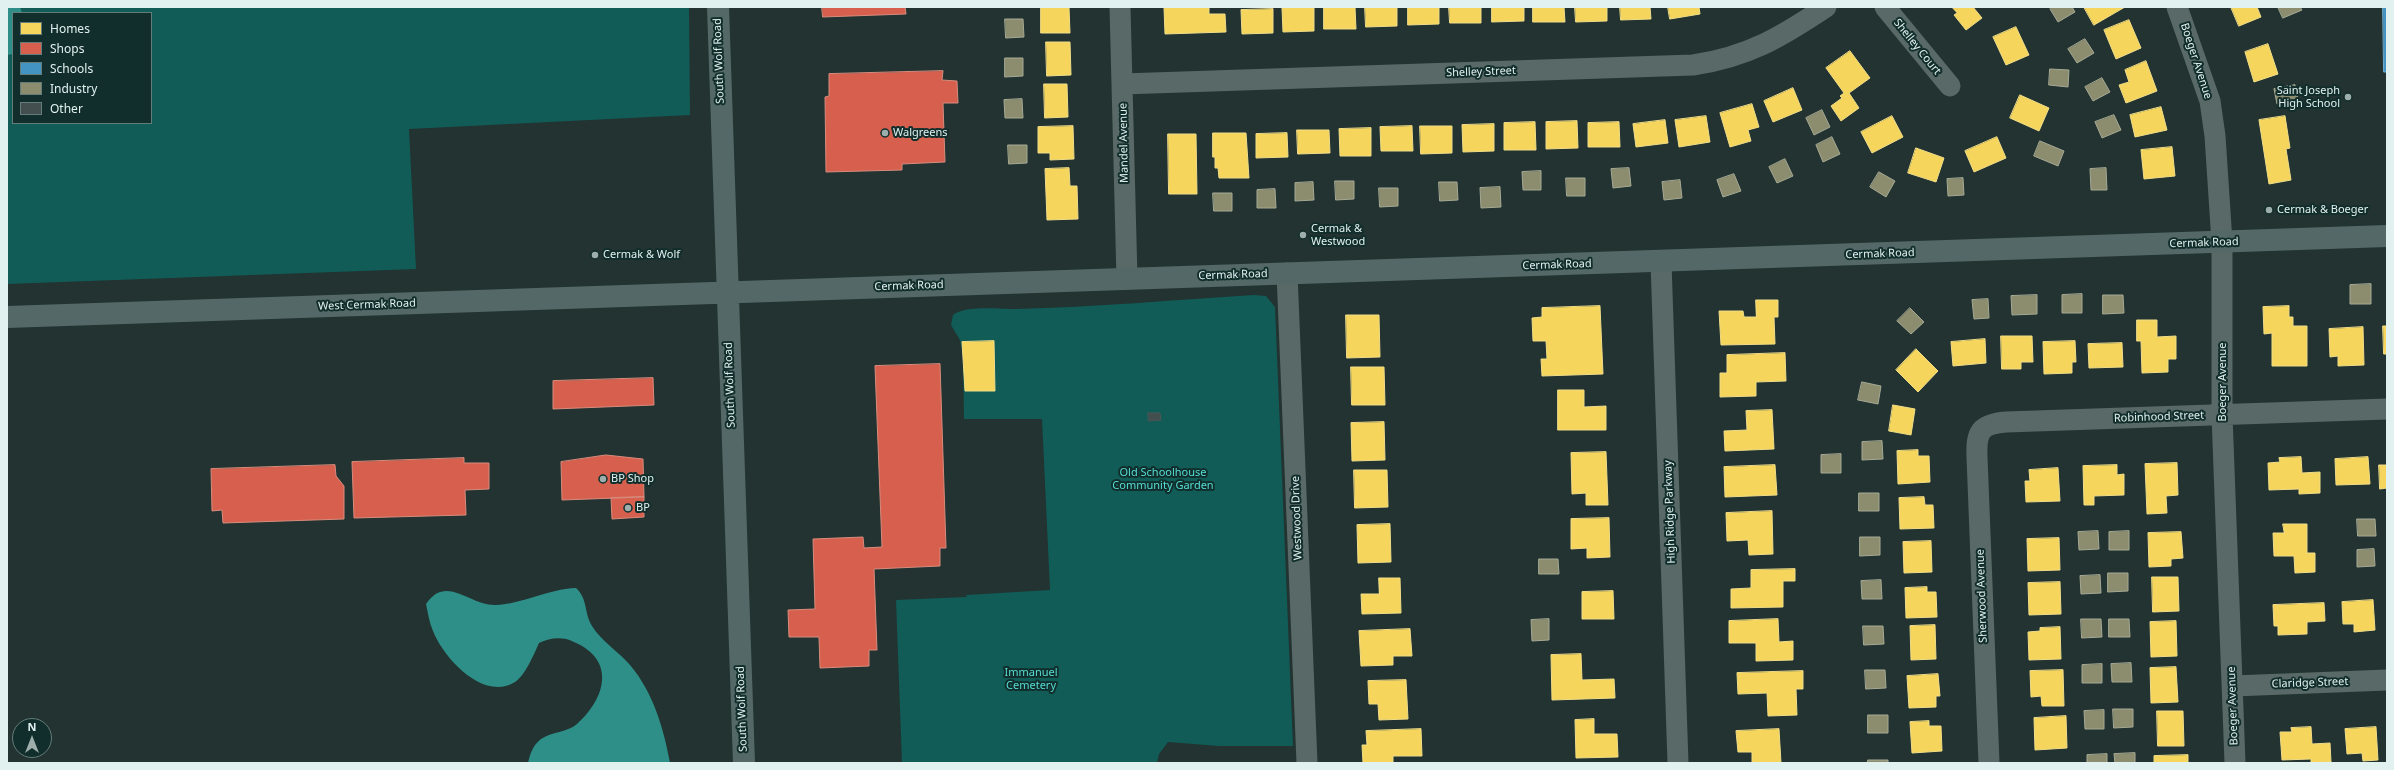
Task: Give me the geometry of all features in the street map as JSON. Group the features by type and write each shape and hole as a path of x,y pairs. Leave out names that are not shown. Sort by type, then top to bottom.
{"main road":[{"name":"South Wolf Road","path":"718,7 726,293 744,763"},
{"name":"Cermak Road","path":"726,293 2387,236"},
{"name":"West Cermak Road","path":"7,317 726,293"}],"street":[{"name":"Mandel Avenue","path":"1120,7 1127,279"},
{"name":"Shelley Street","path":"1122,84 1693,65 1747,53 1792,30 1826,7"},
{"name":"Shelley Court","path":"1885,7 1950,86"},
{"name":"Boeger Avenue","path":"2177,7 2210,101 2215,136 2222,242 2222,415 2236,763"},
{"name":"High Ridge Parkway","path":"1661,262 1678,763"},
{"name":"Westwood Drive","path":"1287,273 1307,763"},
{"name":"Robinhood Street","path":"1981,430 1990,423 2006,422 2387,409"},
{"name":"Sherwood Avenue","path":"1981,430 1976,442 1989,763"},
{"name":"Claridge Street","path":"2233,686 2387,680"}],"green space":[{"path":"7,7 689,7 690,115 409,129 416,269 7,284"},
{"name":"Old Schoolhouse Community Garden","path":"1254,295 1266,296 1275,307 1293,746 1219,746 1168,742 1159,754 1157,763 902,763 896,600 967,597 966,595 1050,590 1042,419 964,419 963,355 960,340 951,325 953,315 965,310 974,309 1075,307"}],"shaded area":[{"path":"7,7 20,7 22,12 12,12 12,54 7,55"},
{"path":"576,588 580,592 584,601 592,626 605,642 630,665 645,687 661,724 670,763 528,763 532,750 538,741 573,727 587,714 595,703 600,691 602,680 601,669 596,659 587,650 570,640 556,638 547,640 539,643 529,664 519,679 503,687 490,686 478,682 466,674 446,653 432,628 426,604 434,595 450,591 485,604 495,605 516,602 555,591"}],"building: Homes":[{"path":"1041,7 1069,7 1070,33 1041,33"},
{"path":"1209,7 1209,14 1225,14 1226,32 1165,34 1164,8"},
{"path":"1314,7 1314,31 1283,32 1282,8"},
{"path":"1324,7 1355,7 1356,29 1324,29"},
{"path":"1365,7 1397,7 1397,26 1366,27"},
{"path":"1408,7 1439,7 1439,24 1408,25"},
{"path":"1449,7 1481,7 1481,23 1450,23"},
{"path":"1492,7 1524,7 1524,21 1492,22"},
{"path":"1533,7 1564,7 1565,22 1533,22"},
{"path":"1575,7 1607,7 1607,21 1576,22"},
{"path":"1620,7 1650,7 1651,19 1621,20"},
{"path":"1668,7 1699,7 1700,14 1670,19"},
{"path":"1952,7 1973,7 1982,18 1966,30 1954,15 1957,13"},
{"path":"2084,7 2125,7 2094,25"},
{"path":"2231,7 2257,7 2261,17 2239,26"},
{"path":"1273,9 1273,33 1242,34 1241,10"},
{"path":"2129,20 2141,48 2116,59 2104,30"},
{"path":"2016,27 2029,55 2006,65 1993,37"},
{"path":"1046,42 1070,42 1071,75 1047,76"},
{"path":"2268,44 2278,74 2254,82 2245,52"},
{"path":"1850,51 1870,78 1849,93 1859,108 1841,121 1831,106 1842,98 1840,96 1844,93 1826,68"},
{"path":"2146,61 2157,91 2126,103 2119,85 2129,82 2125,70"},
{"path":"1044,84 1067,84 1068,117 1045,118"},
{"path":"1793,88 1802,110 1773,122 1764,101"},
{"path":"2020,95 2049,108 2039,131 2010,118"},
{"path":"1752,104 1759,127 1748,130 1751,141 1730,147 1720,113"},
{"path":"2161,107 2167,130 2135,137 2130,115"},
{"path":"1706,116 1710,142 1679,147 1675,120"},
{"path":"1892,116 1903,137 1872,153 1861,132"},
{"path":"2285,116 2290,148 2286,149 2291,180 2269,184 2259,120"},
{"path":"1665,120 1668,143 1636,147 1633,124"},
{"path":"1577,121 1578,148 1546,149 1546,122"},
{"path":"1535,122 1536,150 1504,150 1504,123"},
{"path":"1619,122 1620,147 1588,147 1588,123"},
{"path":"1494,124 1494,151 1463,152 1462,125"},
{"path":"1073,126 1074,159 1050,160 1050,153 1038,153 1038,127"},
{"path":"1412,126 1413,151 1381,151 1380,127"},
{"path":"1420,126 1452,126 1452,153 1421,154"},
{"path":"1371,128 1371,156 1340,156 1339,129"},
{"path":"1297,130 1329,130 1330,153 1298,154"},
{"path":"1213,133 1246,133 1249,178 1219,178 1218,168 1215,168 1215,157 1213,157"},
{"path":"1287,133 1288,157 1256,158 1256,134"},
{"path":"1168,134 1196,134 1197,194 1169,194"},
{"path":"1997,137 2006,158 1974,172 1965,151"},
{"path":"2172,147 2175,176 2144,179 2141,150"},
{"path":"1916,148 1944,158 1936,182 1908,173"},
{"path":"1069,168 1070,186 1077,186 1078,219 1047,220 1045,169"},
{"path":"1756,300 1778,300 1778,317 1774,317 1775,344 1721,345 1719,311 1743,311 1744,317 1756,317"},
{"path":"1600,306 1603,374 1542,376 1541,359 1547,359 1546,341 1533,341 1532,318 1542,317 1542,308"},
{"path":"2289,306 2289,317 2293,317 2293,326 2307,326 2307,366 2272,366 2272,333 2264,334 2263,307"},
{"path":"1346,315 1379,315 1380,357 1347,358"},
{"path":"2137,320 2157,320 2157,337 2176,336 2176,359 2168,359 2168,372 2142,373 2141,341 2137,341"},
{"path":"2383,326 2387,326 2387,354 2384,354"},
{"path":"2363,327 2364,365 2338,366 2338,356 2330,357 2329,329"},
{"path":"2001,336 2032,336 2033,362 2021,362 2021,369 2002,369"},
{"path":"1985,339 1986,363 1953,366 1951,342"},
{"path":"994,341 995,391 965,391 962,342"},
{"path":"2075,341 2076,362 2072,362 2072,373 2044,374 2043,342"},
{"path":"2122,343 2123,367 2089,368 2088,344"},
{"path":"1916,349 1938,371 1918,392 1896,370"},
{"path":"1785,353 1786,381 1756,382 1756,396 1720,397 1720,373 1727,373 1727,355"},
{"path":"1351,367 1384,367 1385,405 1352,405"},
{"path":"1558,390 1584,390 1584,407 1606,406 1606,430 1558,430"},
{"path":"1893,405 1915,409 1911,435 1889,431"},
{"path":"1772,410 1774,449 1725,451 1724,431 1747,430 1746,411"},
{"path":"1384,422 1385,460 1352,461 1351,423"},
{"path":"1918,450 1918,456 1929,456 1930,482 1898,484 1897,451"},
{"path":"1606,452 1608,505 1586,505 1586,493 1572,494 1571,453"},
{"path":"2301,457 2302,473 2320,472 2320,493 2299,494 2299,489 2269,490 2268,463 2280,462 2279,458"},
{"path":"2368,457 2370,484 2336,485 2335,459"},
{"path":"2177,463 2178,495 2166,496 2167,513 2147,514 2145,464"},
{"path":"1775,465 1777,495 1725,497 1724,467"},
{"path":"2117,465 2117,475 2124,474 2124,495 2094,496 2094,505 2084,505 2083,466"},
{"path":"2379,465 2387,465 2387,488 2380,489"},
{"path":"2058,468 2060,501 2026,502 2025,481 2030,481 2029,470"},
{"path":"1354,470 1387,470 1388,507 1355,508"},
{"path":"1924,497 1925,505 1933,505 1934,528 1900,529 1899,498"},
{"path":"1772,511 1773,554 1749,555 1748,540 1727,541 1726,513"},
{"path":"1609,518 1610,557 1587,558 1587,548 1571,549 1571,519"},
{"path":"1390,524 1391,562 1358,563 1357,525"},
{"path":"2283,524 2307,524 2307,553 2315,553 2315,572 2295,573 2294,556 2274,556 2273,533 2284,533"},
{"path":"2181,532 2183,558 2171,559 2171,566 2149,567 2148,533"},
{"path":"2059,538 2060,570 2028,571 2027,539"},
{"path":"1931,541 1932,572 1904,573 1903,542"},
{"path":"1795,569 1795,581 1783,581 1783,607 1731,608 1731,589 1751,588 1751,570"},
{"path":"2152,577 2178,577 2179,611 2153,612"},
{"path":"1379,578 1400,578 1401,613 1362,614 1361,594 1379,594"},
{"path":"2060,582 2061,614 2029,615 2028,583"},
{"path":"1927,587 1927,592 1936,592 1937,617 1906,618 1905,588"},
{"path":"1613,591 1614,619 1582,619 1582,592"},
{"path":"2373,600 2375,630 2354,632 2354,624 2343,624 2342,602"},
{"path":"2324,603 2325,621 2307,622 2307,634 2278,635 2278,626 2274,626 2273,605"},
{"path":"1778,619 1779,642 1793,641 1793,660 1756,661 1756,643 1729,643 1729,621"},
{"path":"2176,621 2177,656 2151,657 2150,622"},
{"path":"1935,625 1936,659 1911,660 1910,626"},
{"path":"2060,627 2061,659 2029,660 2028,632 2040,631 2040,628"},
{"path":"1410,629 1412,656 1393,656 1393,665 1361,666 1359,631"},
{"path":"1581,654 1582,680 1614,679 1615,698 1552,700 1551,655"},
{"path":"2176,667 2178,702 2151,703 2150,668"},
{"path":"2063,670 2064,706 2042,706 2041,696 2031,697 2030,671"},
{"path":"1803,671 1803,689 1796,689 1797,715 1768,716 1767,693 1738,694 1737,673"},
{"path":"1938,674 1940,696 1936,696 1936,707 1909,708 1907,676"},
{"path":"1406,680 1408,719 1379,720 1378,704 1369,704 1368,681"},
{"path":"2157,711 2183,711 2184,746 2158,746"},
{"path":"2066,716 2067,748 2035,750 2034,718"},
{"path":"1594,719 1594,734 1617,734 1618,757 1576,758 1575,720"},
{"path":"1929,721 1929,726 1941,726 1942,751 1912,753 1910,722"},
{"path":"2311,727 2312,744 2330,743 2331,762 2311,763 2311,759 2282,760 2280,732 2292,732 2291,728"},
{"path":"2376,727 2378,760 2363,761 2362,753 2347,754 2345,729"},
{"path":"1421,729 1422,756 1393,756 1393,763 1363,763 1362,745 1367,745 1366,731"},
{"path":"1779,729 1781,763 1752,763 1752,752 1738,752 1736,731"},
{"path":"2188,755 2188,763 2154,763 2154,756"}],"building: Shops":[{"path":"822,7 905,7 906,14 823,17"},
{"name":"Walgreens","path":"943,71 942,80 957,81 958,103 943,103 945,162 902,164 902,170 826,172 825,97 829,96 829,74"},
{"path":"940,364 946,548 940,548 940,566 874,569 877,650 869,650 869,666 820,668 819,637 789,637 788,610 815,609 813,539 863,537 864,548 882,547 875,366"},
{"path":"653,378 654,405 553,409 553,381"},
{"name":"BP Shop","path":"606,455 643,459 644,497 562,500 561,462"},
{"path":"464,458 464,463 489,463 489,489 465,490 466,515 354,518 352,462"},
{"path":"335,465 336,476 344,486 344,519 223,523 222,510 212,511 211,469"},
{"name":"BP","path":"644,497 644,517 612,519 611,498"}],"building: Schools":[{"path":"2383,7 2387,7 2387,72 2384,72"}],"building: Industry":[{"path":"2052,7 2072,7 2075,12 2058,22 2050,9"},
{"path":"2278,7 2300,7 2302,10 2283,18"},
{"path":"1005,19 1023,19 1024,37 1006,38"},
{"path":"2085,39 2094,53 2077,63 2068,49"},
{"path":"1005,58 1023,58 1023,76 1005,77"},
{"path":"2050,69 2069,70 2068,87 2049,85"},
{"path":"2102,78 2110,92 2093,101 2085,87"},
{"path":"2295,85 2298,100 2277,104 2274,89"},
{"path":"1022,99 1023,118 1005,118 1004,100"},
{"path":"1822,110 1830,127 1814,135 1806,118"},
{"path":"2114,115 2121,130 2102,138 2095,122"},
{"path":"1832,137 1840,154 1823,162 1816,145"},
{"path":"2040,141 2064,151 2058,166 2034,156"},
{"path":"1008,145 1027,145 1027,163 1009,164"},
{"path":"1785,159 1793,176 1777,183 1769,167"},
{"path":"1629,168 1631,186 1613,188 1611,169"},
{"path":"2106,168 2107,190 2091,190 2090,169"},
{"path":"1541,171 1541,190 1523,190 1522,172"},
{"path":"1879,172 1895,181 1886,197 1870,187"},
{"path":"1734,174 1741,191 1723,197 1717,180"},
{"path":"1566,178 1585,178 1585,196 1567,196"},
{"path":"1963,178 1964,195 1948,196 1947,179"},
{"path":"1680,180 1682,198 1664,200 1662,182"},
{"path":"1335,181 1354,181 1354,199 1336,200"},
{"path":"1313,182 1314,200 1295,201 1295,183"},
{"path":"1439,182 1457,182 1458,200 1440,201"},
{"path":"1500,187 1501,207 1481,208 1480,188"},
{"path":"1379,188 1398,188 1398,206 1380,207"},
{"path":"1275,189 1276,208 1257,208 1257,190"},
{"path":"1213,193 1232,193 1232,211 1214,211"},
{"path":"2371,284 2371,304 2350,304 2350,285"},
{"path":"2082,294 2082,313 2062,313 2062,295"},
{"path":"2037,295 2037,314 2012,315 2011,296"},
{"path":"2103,295 2123,295 2124,313 2103,314"},
{"path":"1988,299 1989,318 1974,319 1972,300"},
{"path":"1910,308 1924,322 1911,334 1897,321"},
{"path":"1862,382 1881,386 1878,404 1858,400"},
{"path":"1882,441 1883,459 1862,460 1862,442"},
{"path":"1841,454 1841,473 1821,473 1821,455"},
{"path":"1859,493 1879,493 1879,511 1859,511"},
{"path":"2357,519 2375,519 2376,536 2358,536"},
{"path":"2098,531 2099,549 2079,550 2078,532"},
{"path":"2129,531 2129,550 2109,550 2109,532"},
{"path":"1860,537 1880,537 1880,555 1860,556"},
{"path":"2374,549 2375,566 2357,567 2357,550"},
{"path":"1539,559 1558,559 1559,574 1539,574"},
{"path":"2108,573 2128,573 2128,591 2108,592"},
{"path":"2100,575 2101,593 2081,594 2080,576"},
{"path":"1881,580 1882,599 1862,599 1861,581"},
{"path":"1549,619 1549,640 1532,641 1531,620"},
{"path":"2081,619 2101,619 2102,637 2082,638"},
{"path":"2109,619 2129,619 2130,637 2109,637"},
{"path":"1863,626 1883,626 1884,644 1864,645"},
{"path":"2131,663 2132,682 2112,682 2111,664"},
{"path":"2102,664 2102,683 2082,683 2082,665"},
{"path":"1865,670 1885,670 1886,688 1866,689"},
{"path":"2113,709 2133,709 2133,727 2114,728"},
{"path":"2104,710 2104,729 2085,729 2084,711"},
{"path":"1868,715 1888,715 1888,733 1868,733"},
{"path":"2135,753 2135,763 2115,763 2114,754"},
{"path":"2107,754 2107,763 2087,763 2087,755"},
{"path":"1868,760 1888,760 1888,763 1868,763"}],"building: Other":[{"path":"1148,413 1160,413 1161,420 1149,421"}],"place":[{"name":"Saint Joseph High School","path":"2348,97"},
{"name":"Walgreens","path":"885,133"},
{"name":"Cermak & Boeger","path":"2269,210"},
{"name":"Cermak & Westwood","path":"1303,235"},
{"name":"Cermak & Wolf","path":"595,255"},
{"name":"BP Shop","path":"603,479"},
{"name":"BP","path":"628,508"}],"park label":[{"name":"Immanuel Cemetery","path":"1031,679"}]}
